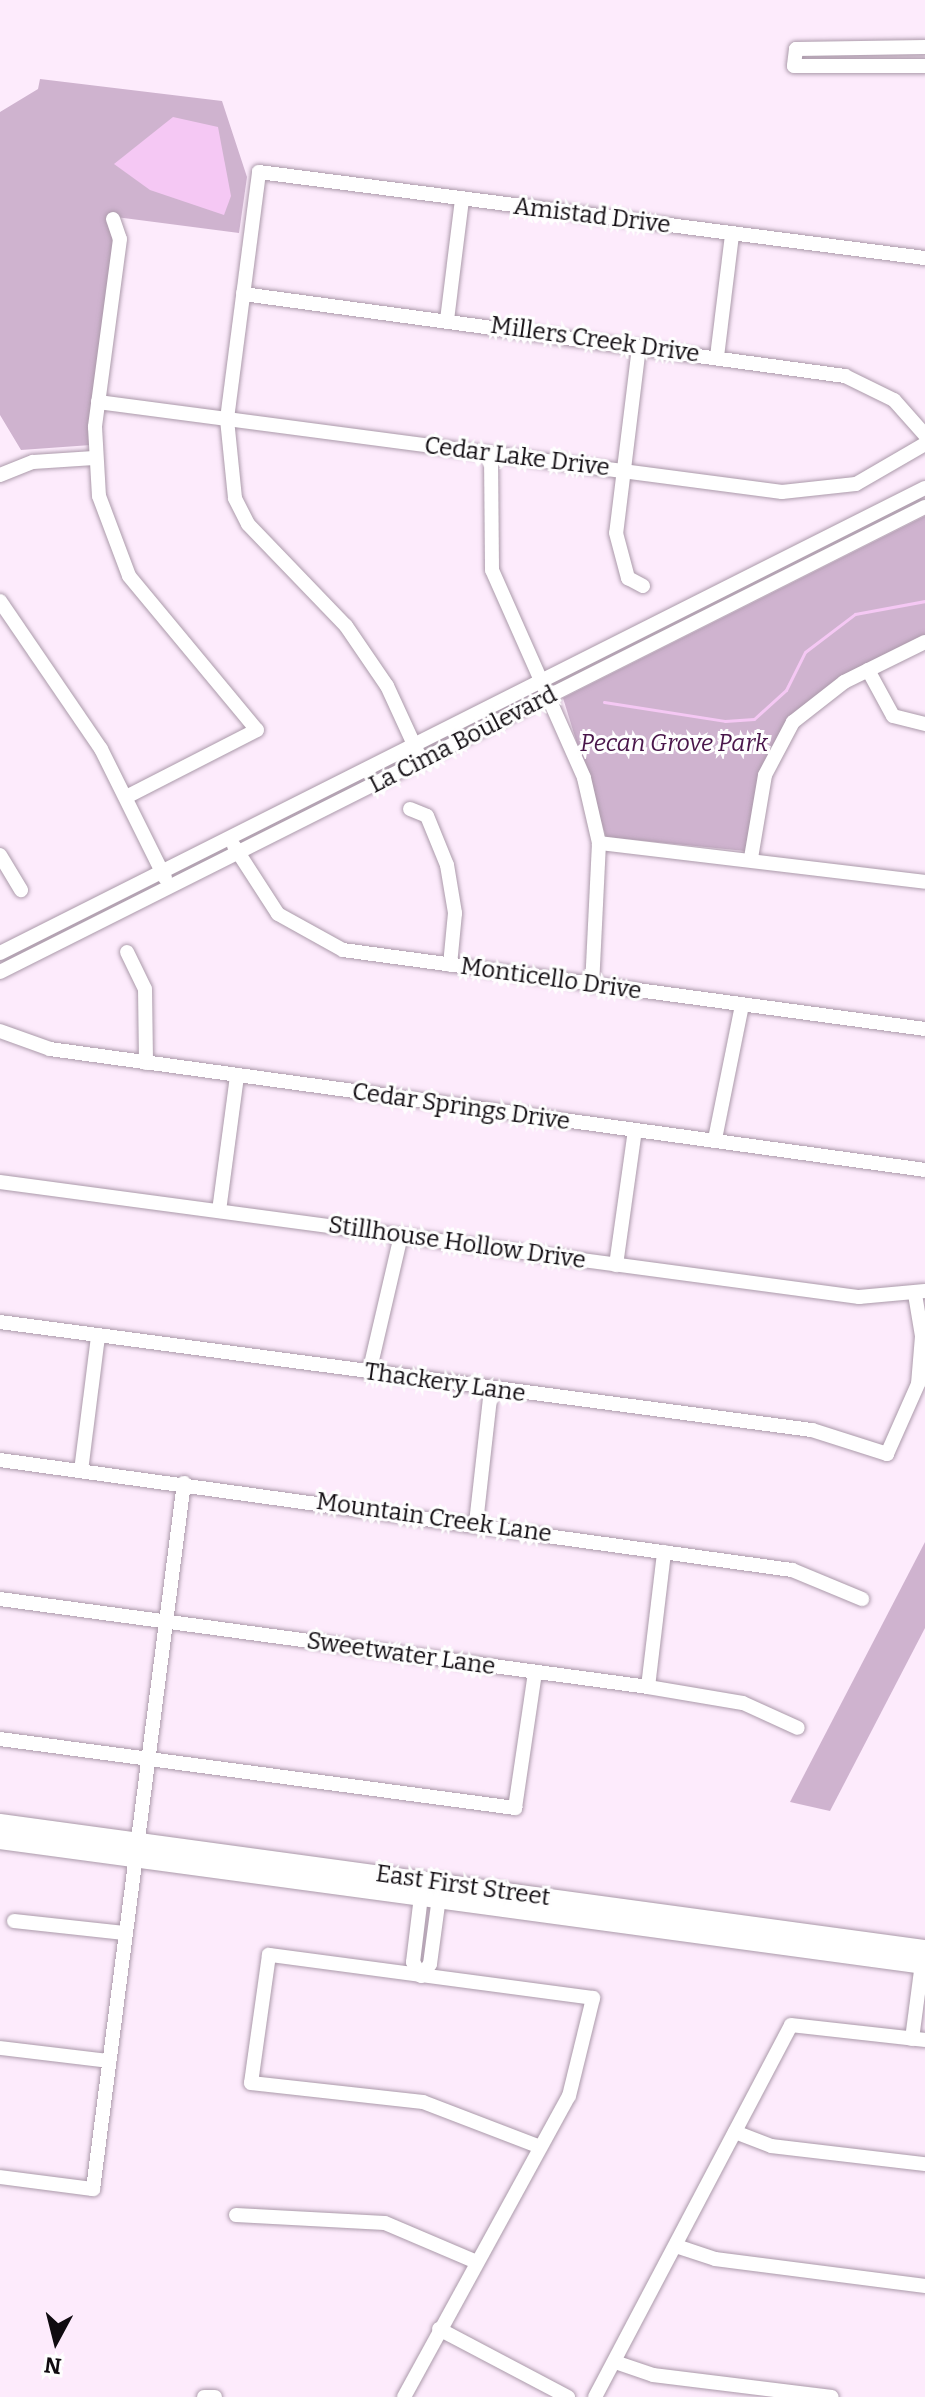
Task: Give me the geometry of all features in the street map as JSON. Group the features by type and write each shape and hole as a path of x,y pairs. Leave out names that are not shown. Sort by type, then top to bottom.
{"main road":[{"name":"East First Street","path":"0,1823 134,1849 924,1957"},
{"name":"East First Street","path":"0,1840 134,1849"}],"street":[{"path":"925,47 796,49 794,66 925,66"},
{"name":"Amistad Drive","path":"243,294 259,172 925,258"},
{"path":"447,320 462,199"},
{"path":"113,219 120,239 98,402 94,458 99,496 129,576 257,730 126,797"},
{"path":"717,357 732,234"},
{"path":"243,294 227,419 227,469 248,524 346,626 415,744 422,762"},
{"name":"Millers Creek Drive","path":"243,294 845,376 894,400 925,435"},
{"path":"639,347 616,549 628,578 643,586"},
{"name":"Cedar Lake Drive","path":"98,402 806,493 877,476 925,444"},
{"path":"491,454 492,570 538,682 548,697 584,778 599,843 592,985"},
{"path":"0,475 33,462 94,458"},
{"name":"La Cima Boulevard","path":"0,953 925,488"},
{"name":"La Cima Boulevard","path":"0,972 925,507"},
{"path":"0,601 45,676 84,722 126,797 169,887"},
{"path":"751,858 758,799 781,739 815,701 925,642"},
{"path":"868,670 893,716 925,724"},
{"path":"410,809 427,816 447,865 455,913 450,965"},
{"name":"Monticello Drive","path":"231,836 263,899 321,941 450,965 925,1029"},
{"path":"599,843 751,858 925,882"},
{"path":"0,855 21,890"},
{"path":"127,952 145,989 146,1063"},
{"path":"715,1139 742,1005"},
{"name":"Cedar Springs Drive","path":"0,1031 39,1046 146,1063 925,1170"},
{"path":"219,1211 237,1076"},
{"path":"616,1265 635,1130"},
{"name":"Stillhouse Hollow Drive","path":"0,1182 859,1297 920,1292"},
{"path":"369,1373 401,1236"},
{"name":"Thackery Lane","path":"0,1322 812,1430 887,1454 918,1384 922,1336 920,1292"},
{"path":"81,1471 98,1336"},
{"path":"476,1523 491,1389"},
{"name":"Mountain Creek Lane","path":"0,1460 476,1523 792,1570 862,1599"},
{"path":"0,2177 93,2189 134,1849 184,1483"},
{"path":"648,1687 664,1552"},
{"name":"Sweetwater Lane","path":"0,1599 648,1687 743,1703 798,1728"},
{"path":"0,1739 515,1808 535,1673"},
{"path":"421,1976 413,1962 431,1890"},
{"path":"14,1921 124,1933"},
{"path":"404,2397 474,2261 540,2147 581,2068 593,1998 269,1955 251,2083 423,2102 540,2147"},
{"path":"595,2397 791,2025 918,2040 924,1957"},
{"path":"0,2048 109,2061"},
{"path":"735,2132 771,2146 925,2164"},
{"path":"236,2215 385,2223 474,2261"},
{"path":"676,2246 715,2259 925,2286"},
{"path":"439,2329 568,2397"},
{"path":"615,2362 653,2375 832,2397"}],"green space":[{"path":"40,79 222,101 247,177 239,233 116,217 91,445 21,450 0,415 0,112 38,89"},
{"name":"Pecan Grove Park","path":"925,516 925,635 839,679 794,714 760,772 745,851 606,837 563,698"},
{"path":"925,1542 925,1628 830,1811 790,1802"}],"shaded area":[{"path":"173,117 218,127 231,196 224,215 150,190 114,164"}],"waterway":[{"path":"604,702 725,721 754,719 786,690 805,652 855,614 925,601"}]}
